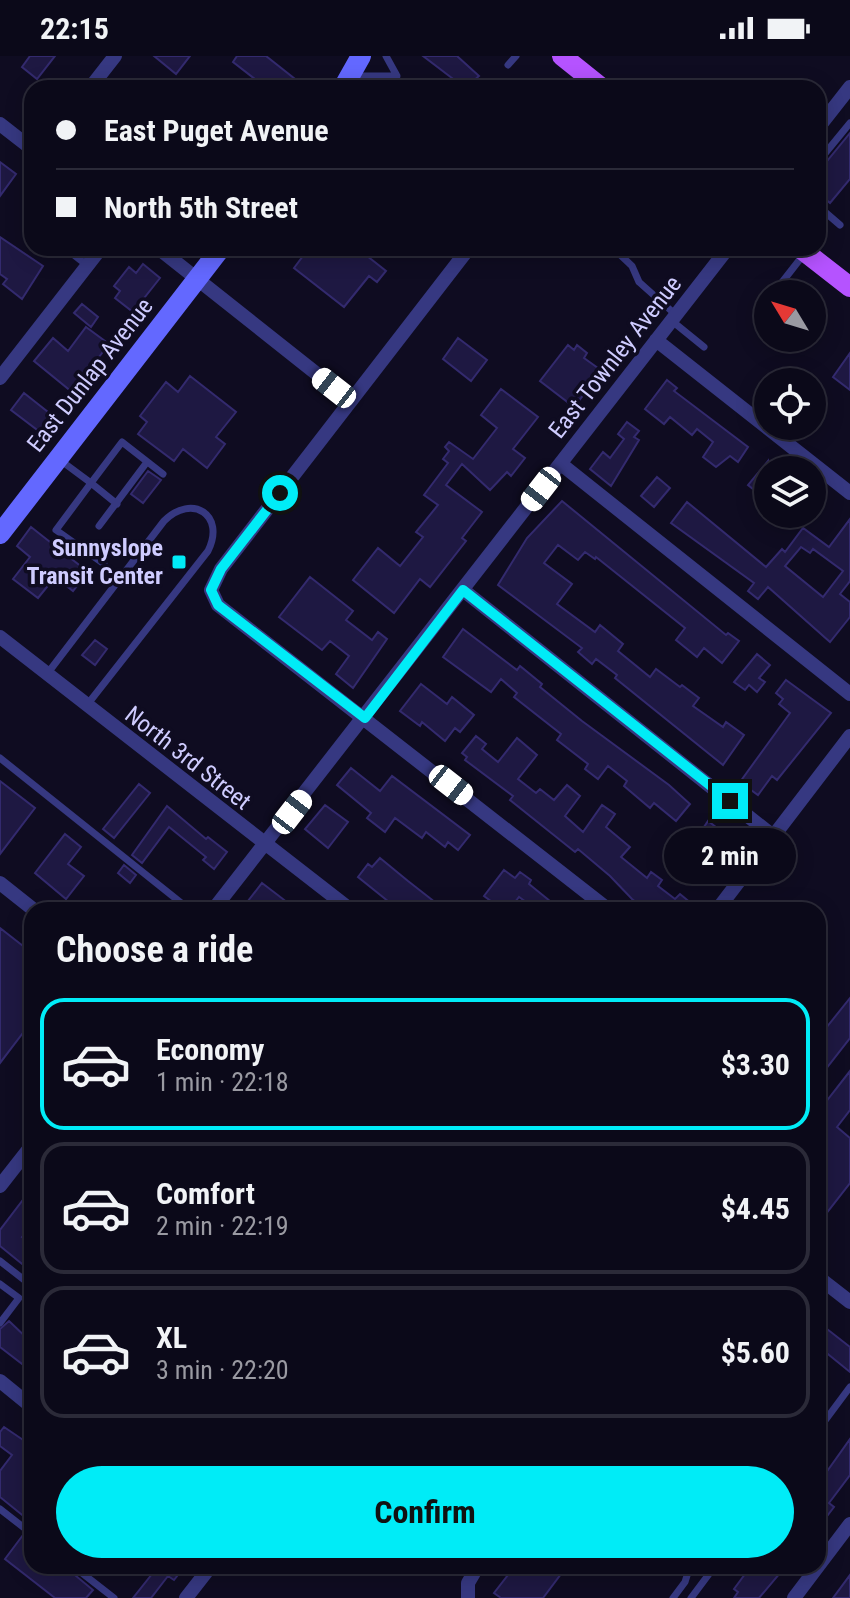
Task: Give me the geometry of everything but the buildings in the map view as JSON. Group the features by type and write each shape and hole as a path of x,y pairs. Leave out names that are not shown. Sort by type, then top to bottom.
{"main road":[{"path":"347,80 361,56"},
{"path":"562,56 589,80"},
{"name":"East Dunlap Avenue","path":"0,534 215,256"},
{"path":"811,256 850,287"}],"street":[{"path":"96,80 115,56"},
{"path":"826,118 850,87"},
{"path":"0,124 24,143"},
{"path":"0,378 95,256"},
{"path":"168,256 351,401"},
{"path":"463,256 221,569 211,590 218,605 599,902"},
{"name":"East Townley Avenue","path":"219,902 722,256"},
{"path":"656,340 850,493"},
{"path":"561,464 850,694"},
{"path":"463,590 773,836"},
{"name":"North 3rd Street","path":"0,637 341,902"},
{"path":"723,902 850,736"},
{"path":"0,883 24,902"},
{"path":"0,1186 24,1159"},
{"path":"826,1283 850,1302"},
{"path":"0,1381 24,1400"},
{"path":"826,1556 850,1524"},
{"path":"186,1598 205,1574"},
{"path":"468,1598 468,1583 473,1574"},
{"path":"794,1598 812,1574"}],"lane":[{"path":"363,80 397,76 386,56"},
{"path":"508,65 516,56"},
{"path":"826,152 850,123"},
{"path":"826,213 840,225"},
{"path":"75,256 88,266"},
{"path":"621,256 632,266 639,282 704,347"},
{"path":"783,280 799,256"},
{"path":"104,564 56,530 122,442 163,474"},
{"path":"58,458 117,504"},
{"path":"99,526 147,462"},
{"path":"47,674 164,521 175,510 189,507 204,512 213,523 214,538 208,551 86,705"},
{"path":"0,758 180,902"},
{"path":"0,1261 24,1280"},
{"path":"0,1284 19,1298 0,1323"},
{"path":"826,1419 850,1387"},
{"path":"0,1509 24,1528"},
{"path":"83,1574 114,1598"},
{"path":"673,1598 688,1574"},
{"path":"691,1598 709,1574"}],"place":[{"name":"Sunnyslope Transit Center","path":"179,562"}],"route":[{"path":"280,493 221,569 211,590 218,605 365,718 463,590 730,801"}]}
